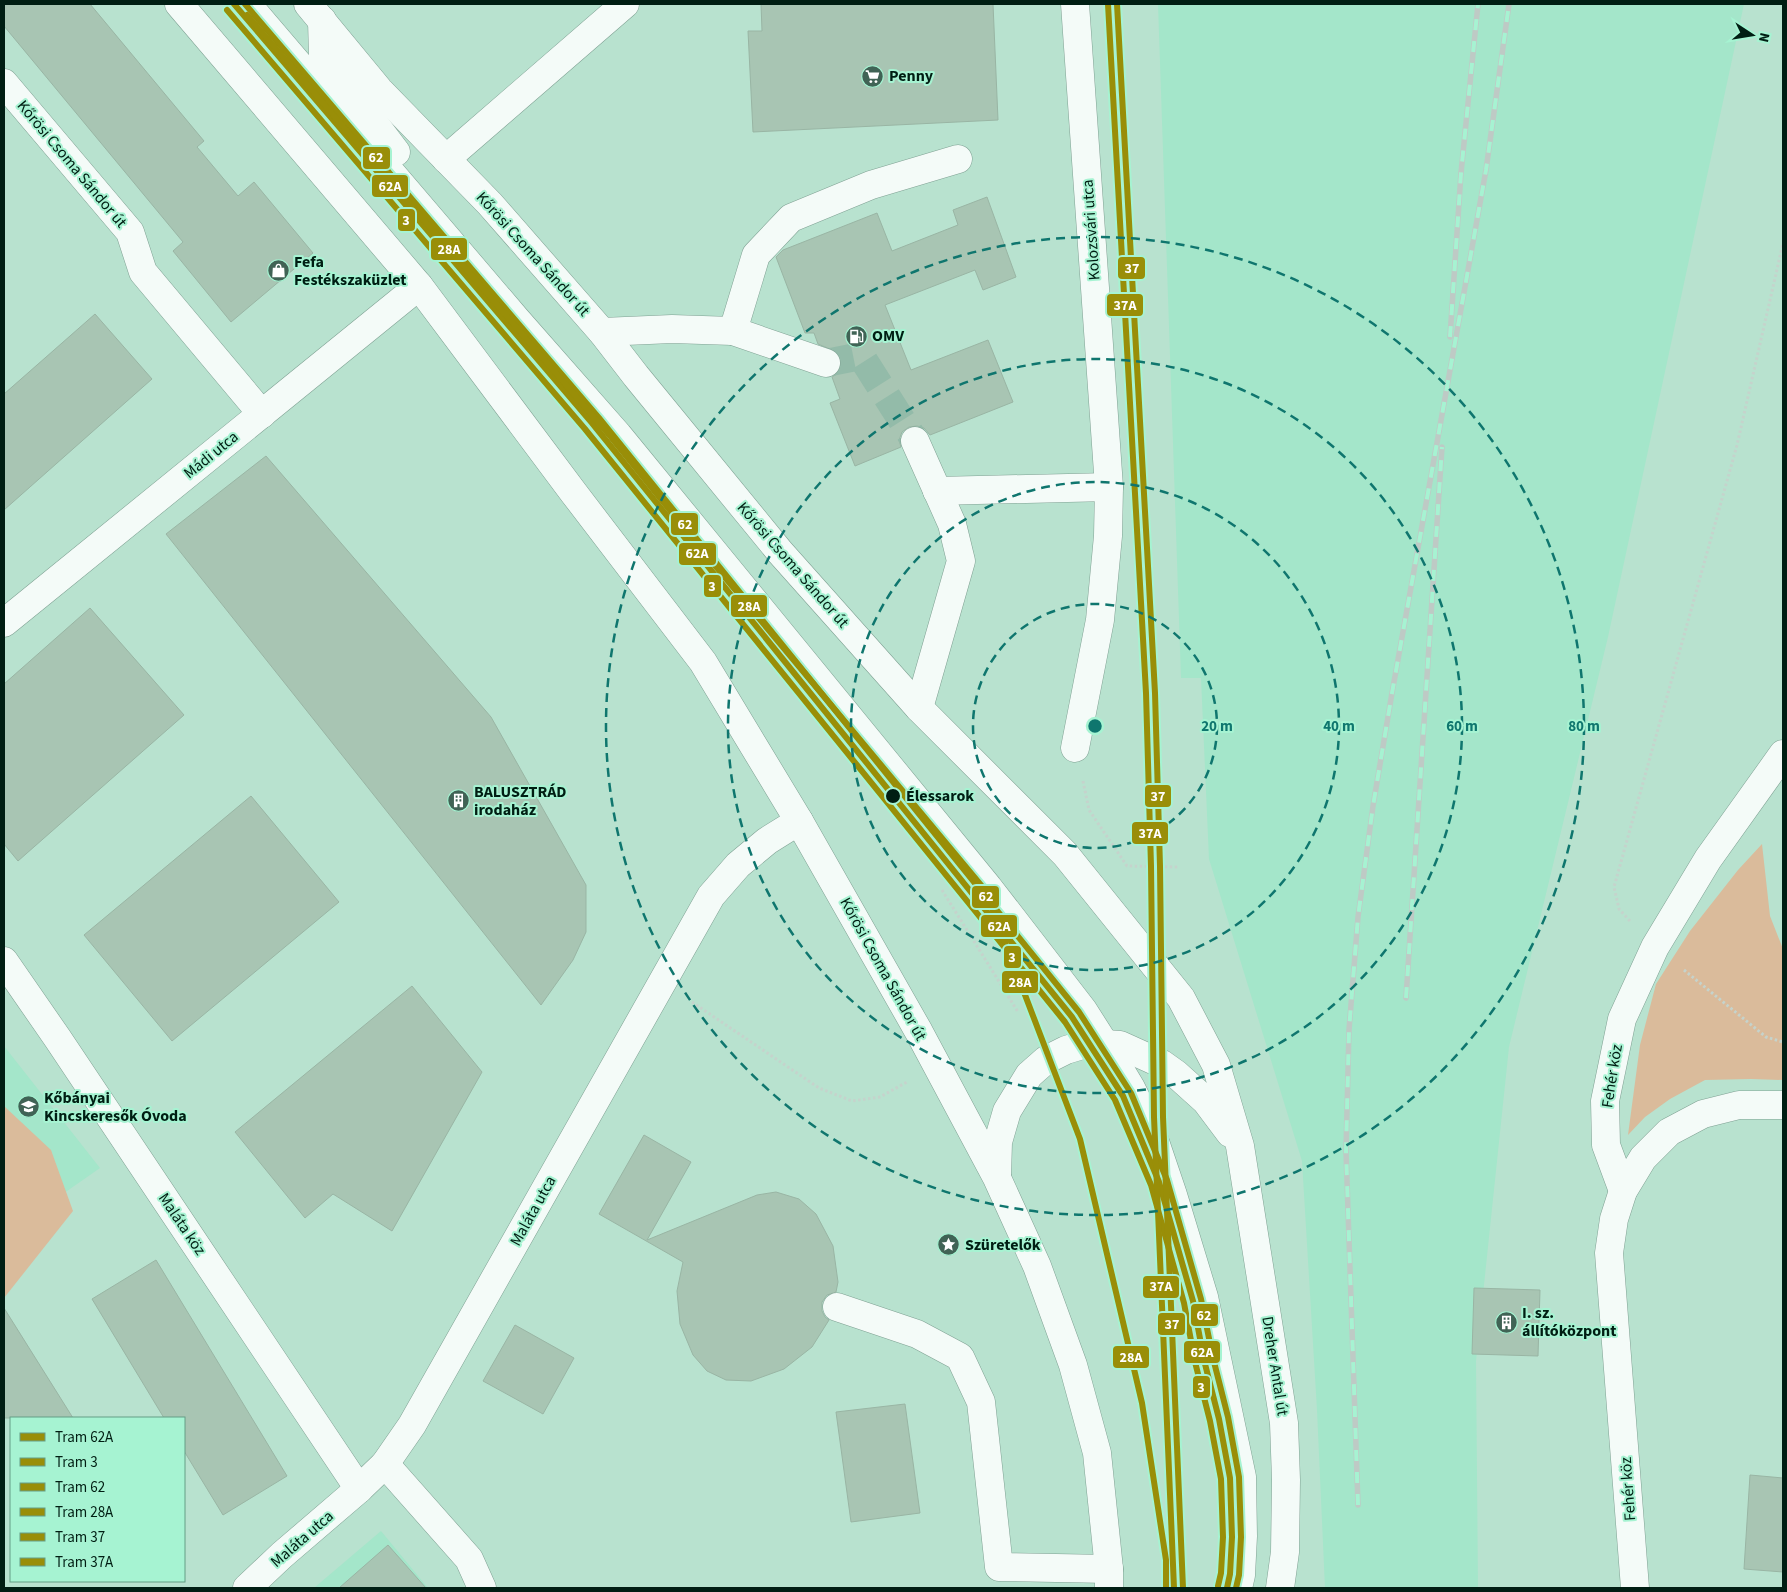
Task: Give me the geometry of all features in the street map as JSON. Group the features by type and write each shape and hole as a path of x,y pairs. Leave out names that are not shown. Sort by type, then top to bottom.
{"main road":[{"name":"Kőrösi Csoma Sándor út","path":"179,4 419,286 703,662 799,821 997,1178"},
{"path":"247,4 516,320 618,435 988,887 1083,1010 1132,1088 1149,1124 1204,1297 1242,1477 1243,1536 1241,1575 1238,1588"},
{"path":"446,159 626,4"},
{"name":"Kolozsvári utca","path":"1075,4 1109,487 1108,536 1100,620 1075,748"},
{"name":"Kőrösi Csoma Sándor út","path":"315,12 379,90 490,204 602,332 780,552 919,708 1065,854 1181,998 1216,1065 1240,1146"},
{"path":"315,12 322,56 464,242 516,320"},
{"name":"Kőrösi Csoma Sándor út","path":"4,83 130,232 143,272 262,414"},
{"path":"733,331 756,255 791,218 871,185 958,159"},
{"name":"Mádi utca","path":"4,623 419,286"},
{"path":"602,332 672,329 733,331 826,363"},
{"path":"915,441 952,524 962,561 919,708"},
{"path":"937,491 1109,487"},
{"name":"Fehér köz","path":"1635,1588 1610,1253 1614,1219 1623,1190 1606,1144 1605,1101 1622,1019 1655,947 1708,859 1783,754"},
{"name":"Maláta utca","path":"247,1588 282,1555 360,1489 385,1464 412,1425 711,896 738,865 767,842 799,821"},
{"name":"Maláta köz","path":"4,961 64,1047 360,1489"},
{"path":"837,1307 917,1334 960,1357 981,1402 999,1568 1109,1578 1097,1453 1073,1365 1037,1266 997,1178 998,1142 1007,1111 1029,1075 1046,1060 1066,1050 1089,1044 1120,1045 1162,1064 1176,1074 1206,1101 1240,1146"},
{"path":"1623,1190 1643,1158 1669,1132 1703,1114 1730,1107 1783,1104"},
{"name":"Dreher Antal út","path":"1240,1146 1284,1423 1286,1552 1280,1588"},
{"path":"385,1464 469,1559 482,1588"}],"path":[{"path":"1783,243 1737,445 1614,887 1619,909 1655,947 1766,1037 1783,1042"},
{"path":"1075,748 1089,810 1127,866 1178,867"},
{"path":"940,887 1018,1012"},
{"path":"662,982 819,1088 852,1101 880,1097 936,1065"}],"shaded area":[{"path":"1158,4 1744,4 1608,637 1509,1047 1476,1361 1478,1588 1325,1588 1317,1410 1302,1161 1209,859 1201,678 1181,678"},
{"path":"1762,844 1770,916 1783,949 1783,1080 1705,1080 1670,1099 1645,1117 1628,1135 1640,1045 1656,984 1690,931 1738,870"},
{"name":"Kőbányai Kincskeresők Óvoda","path":"4,1046 100,1168 4,1235"},
{"path":"4,1106 51,1150 73,1211 4,1298"},
{"path":"381,1531 428,1588 314,1588"}],"building":[{"path":"4,4 90,4 204,141 197,147 238,196 254,182 313,253 231,322 173,251 183,242 4,26"},
{"name":"Penny","path":"761,4 993,4 998,120 753,132 748,31 762,31"},
{"name":"OMV","path":"987,197 1016,277 983,290 975,270 885,305 911,370 988,340 1013,402 930,435 924,428 917,426 909,427 902,432 899,440 901,447 855,466 830,403 840,399 832,377 841,369 841,360 837,352 818,344 814,333 805,333 776,257 783,250 877,213 892,251 958,225 953,210"},
{"path":"95,314 152,379 4,510 4,394"},
{"name":"BALUSZTRÁD irodaház","path":"266,456 491,717 586,885 586,932 573,960 541,1005 166,534"},
{"path":"90,608 184,715 18,861 4,844 4,684"},
{"path":"251,796 339,902 172,1041 84,935"},
{"path":"412,986 482,1072 392,1231 333,1194 305,1218 235,1132"},
{"path":"644,1135 691,1162 647,1240 757,1195 776,1192 799,1199 816,1214 833,1246 838,1282 836,1292 827,1295 822,1302 822,1311 829,1320 812,1347 784,1369 751,1381 726,1380 707,1371 693,1355 680,1324 677,1291 683,1262 599,1214"},
{"path":"156,1260 287,1476 223,1515 185,1453 185,1417 163,1417 92,1299"},
{"name":"I. sz. állítóközpont","path":"1474,1288 1540,1290 1538,1356 1472,1354"},
{"path":"4,1308 72,1417 4,1418"},
{"path":"515,1325 574,1358 543,1414 483,1381"},
{"path":"905,1404 920,1513 851,1522 836,1412"},
{"path":"1750,1475 1783,1478 1783,1572 1744,1569"},
{"path":"388,1545 426,1588 339,1588"}],"tunnel":[{"path":"826,363 861,356 915,441"}],"railway":[{"path":"1450,337 1461,173 1478,4"},
{"path":"1358,1505 1346,1151 1349,1030 1358,917 1373,806 1392,693 1486,170 1509,4"},
{"path":"1406,998 1442,447"}],"tram line":[{"name":"62A","path":"234,4 592,423 1072,1017 1123,1096 1159,1182 1193,1301 1204,1360 1219,1419 1230,1478 1232,1537 1230,1574 1227,1588"},
{"name":"62","path":"245,4 599,418 1079,1012 1131,1093 1167,1180 1201,1299 1228,1417 1239,1477 1241,1537 1239,1575 1236,1588"},
{"name":"37A","path":"1108,4 1146,693 1151,866 1154,1117 1174,1588"},
{"name":"37","path":"1117,4 1155,693 1160,866 1163,1117 1183,1588"},
{"name":"3","path":"227,10 585,429 1065,1022 1115,1100 1151,1185 1184,1303 1195,1362 1210,1421 1221,1479 1223,1537 1221,1573 1218,1586"},
{"name":"28A","path":"247,15 611,437 693,539 985,890 1080,1139 1142,1403 1166,1560 1166,1588"}],"place":[{"name":"Penny","path":"873,76"},
{"name":"Fefa Festékszaküzlet","path":"278,271"},
{"name":"OMV","path":"856,336"},
{"name":"Élessarok","path":"893,796"},
{"name":"BALUSZTRÁD irodaház","path":"458,801"},
{"name":"Kőbányai Kincskeresők Óvoda","path":"28,1107"},
{"name":"Szüretelők","path":"949,1245"},
{"name":"I. sz. állítóközpont","path":"1506,1322"}]}
